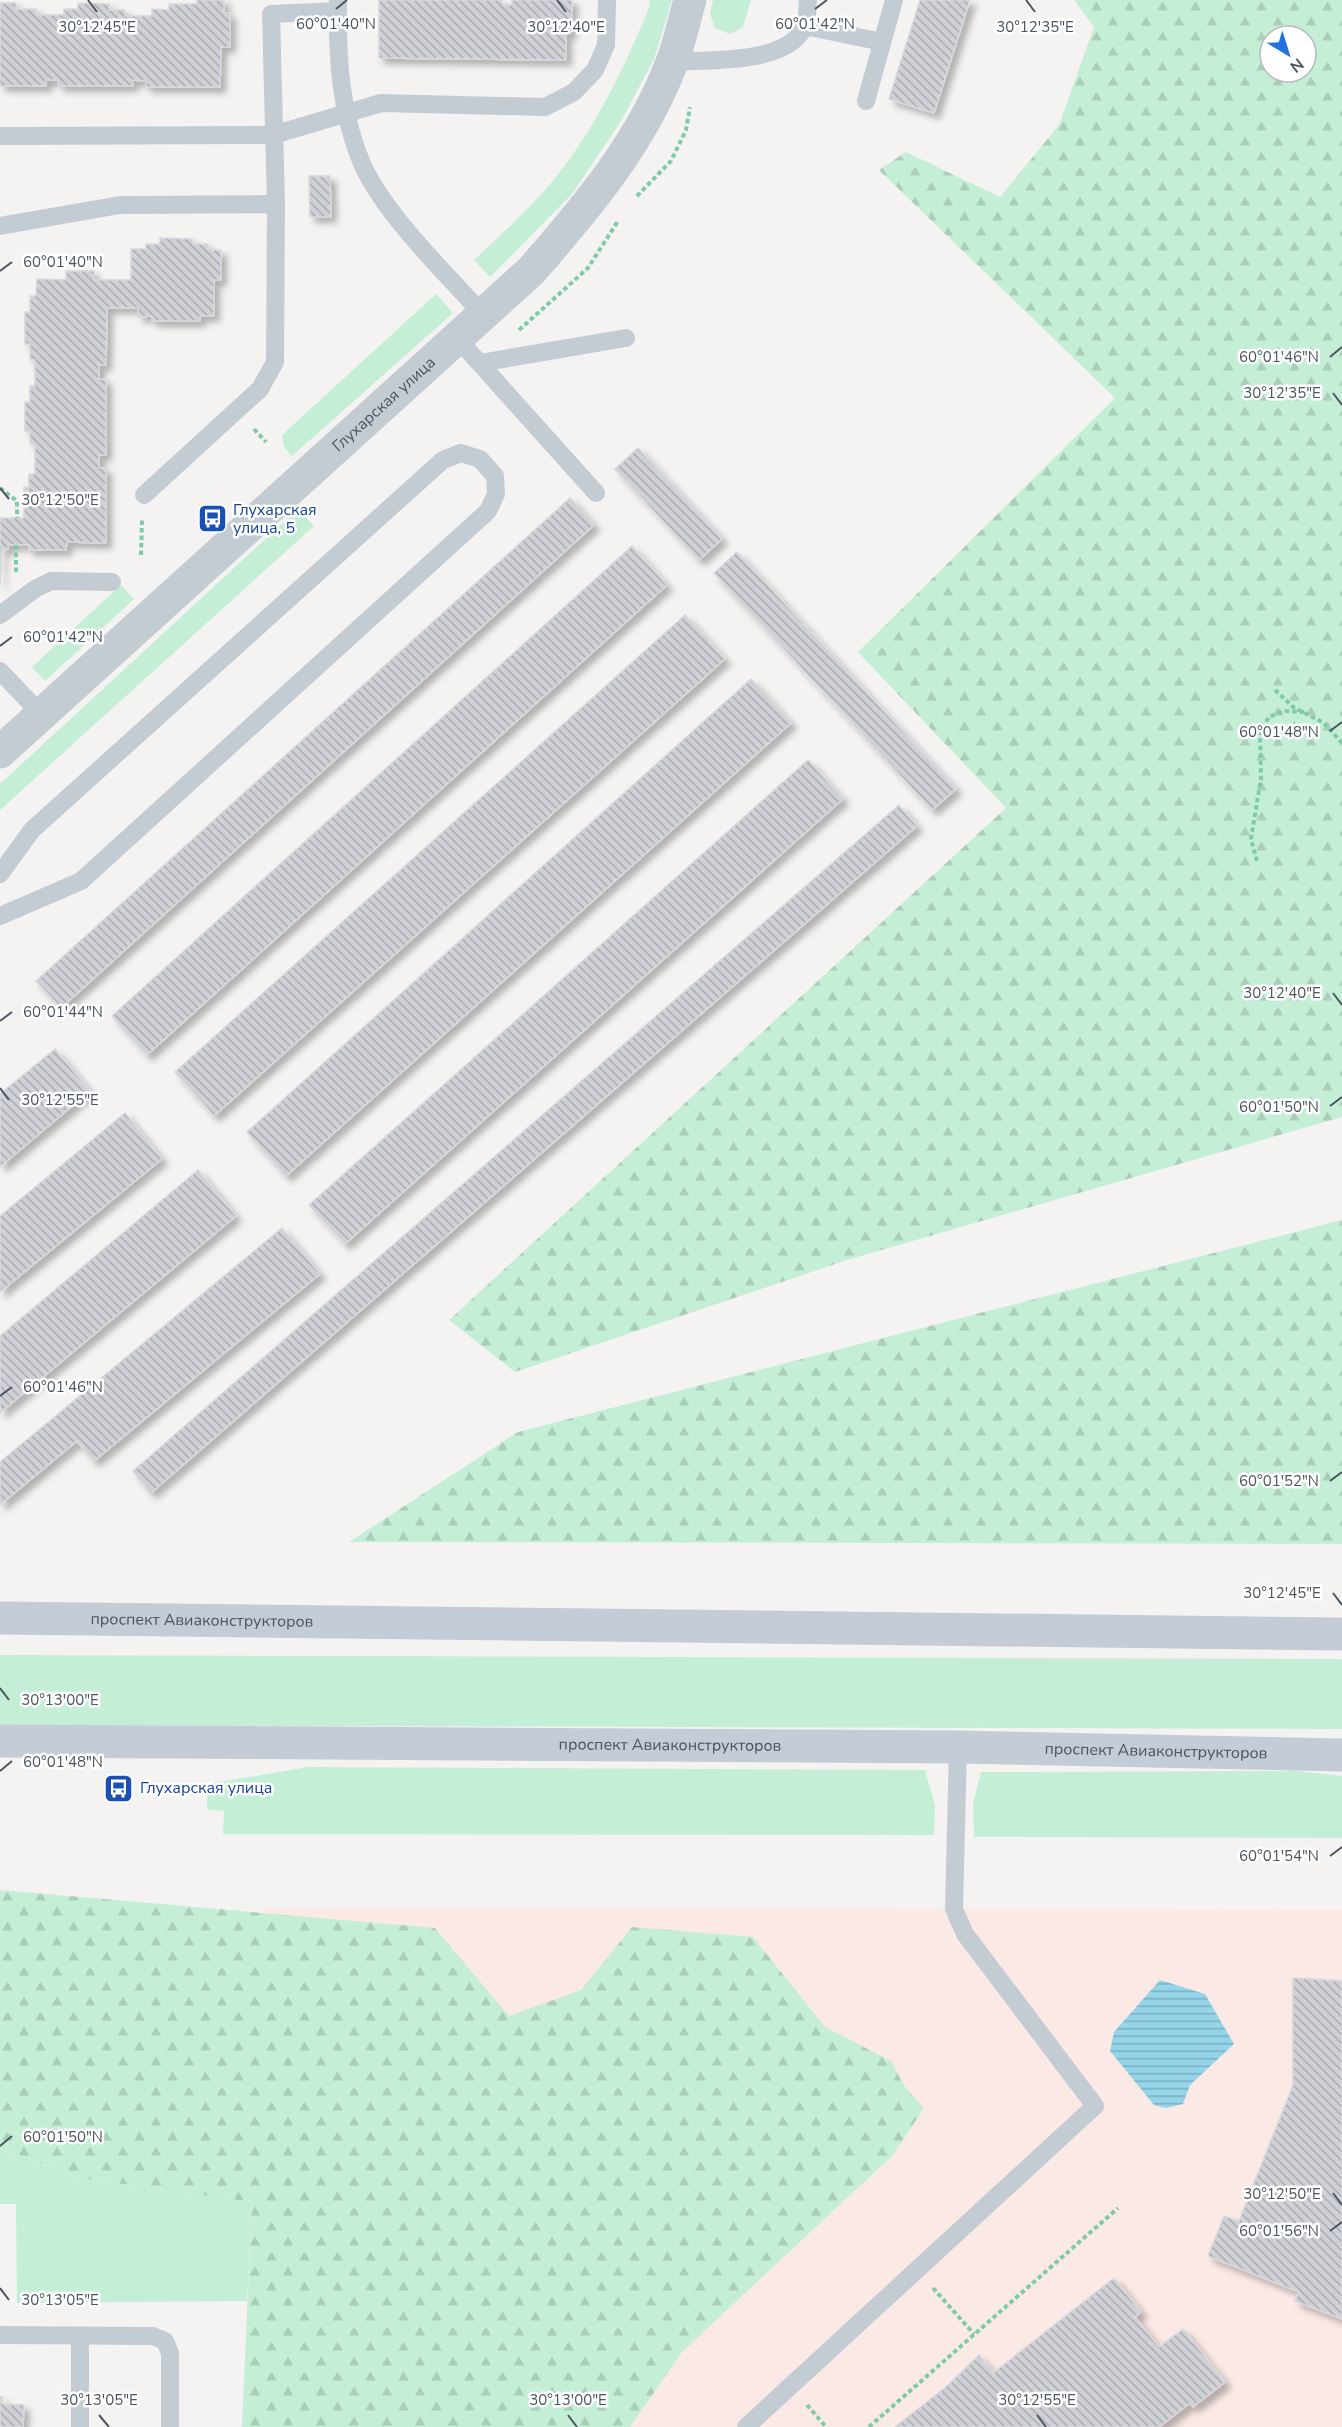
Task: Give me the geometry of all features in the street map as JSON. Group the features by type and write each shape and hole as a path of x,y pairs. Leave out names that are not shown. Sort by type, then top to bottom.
{"street":[{"name":"Глухарская улица","path":"0,752 531,271 588,206 640,131 672,62 690,0"},
{"name":"проспект Авиаконструкторов","path":"0,1618 1342,1634"},
{"name":"проспект Авиаконструкторов","path":"0,1741 958,1747 1342,1755"}],"lane":[{"path":"0,136 273,135 381,103 545,107 574,92 595,70 606,45 607,0"},
{"path":"672,62 771,54 791,45 805,26 808,0"},
{"path":"866,101 894,0"},
{"path":"144,495 260,389 275,362 276,204 271,14 338,6 338,66 346,112 363,166 389,207 483,315"},
{"path":"805,26 882,42"},
{"path":"0,226 120,205 276,204"},
{"path":"457,338 596,493"},
{"path":"480,363 626,338"},
{"path":"0,874 32,830 443,460 461,453 480,459 495,476 496,494 488,512 81,881 0,916"},
{"path":"0,615 35,589 51,581 112,582"},
{"path":"0,671 41,714"},
{"path":"746,2427 1095,2106 965,1934 954,1909 958,1747"},
{"path":"0,2335 153,2336 165,2341 170,2353 170,2427"},
{"path":"80,2336 80,2427"}],"path":[{"path":"0,488 17,501 17,518"},
{"path":"141,555 144,495"},
{"path":"1275,690 1293,707 1324,723 1342,743"},
{"path":"1257,861 1251,839 1261,778 1260,732 1269,717 1284,711 1304,711"},
{"path":"868,2427 1118,2208"},
{"path":"917,2270 974,2334"}],"shaded area":[{"path":"264,1908 1342,1910 1342,2427 242,2427"}],"green space":[{"path":"650,0 672,0 654,59 621,121 572,194 490,277 474,260 553,181 586,135 626,60 649,8"},
{"path":"713,0 751,0 743,27 730,34 715,28 710,14"},
{"path":"1074,0 1342,0 1342,1117 847,1260 515,1372 449,1320 1006,808 858,652 1115,398 879,170 906,152 1000,197 1059,125 1094,27"},
{"path":"436,294 453,313 292,456 284,447 282,435"},
{"path":"298,509 314,526 0,810 0,784"},
{"path":"121,585 134,599 45,681 32,667"},
{"path":"1342,1220 1342,1544 349,1542 518,1432"},
{"path":"0,1655 1342,1659 1342,1729 0,1725"},
{"path":"308,1767 925,1770 935,1805 934,1835 223,1834 224,1811 207,1809 208,1784"},
{"path":"1299,1771 1342,1776 1342,1838 974,1837 973,1803 981,1772"},
{"path":"0,1890 435,1928 509,2016 581,1990 632,1927 753,1937 825,2027 891,2061 905,2087 924,2108 893,2155 682,2352 630,2427 242,2427 252,2202 79,2178 0,2148"},
{"path":"0,2148 79,2178 252,2202 247,2301 17,2303 16,2204 0,2204"}],"water":[{"path":"1160,1980 1205,1994 1234,2044 1190,2085 1183,2104 1166,2108 1154,2105 1110,2051 1114,2032"}],"building":[{"path":"197,0 224,0 224,13 230,13 230,47 221,47 220,87 146,87 146,81 132,80 133,86 59,86 58,80 46,80 46,86 0,86 0,3 16,3 16,9 36,9 36,15 64,15 64,9 78,9 78,3 109,4 109,10 125,10 125,16 152,16 152,9 169,10 169,4 197,4"},
{"path":"379,0 502,0 502,5 512,5 512,0 572,0 571,33 566,33 566,60 379,58"},
{"path":"920,0 970,0 934,113 889,99"},
{"path":"309,176 330,176 331,217 310,217"},
{"path":"160,238 192,239 193,244 208,244 208,250 221,250 221,280 214,280 214,316 200,316 200,321 152,321 152,316 138,317 138,308 107,308 106,365 99,365 99,379 106,379 106,455 99,455 99,468 106,468 106,543 67,542 66,550 29,550 29,545 8,545 8,549 2,550 0,585 0,518 24,518 24,487 29,488 29,474 35,474 35,444 30,444 30,431 25,431 25,402 30,402 30,386 35,386 35,360 30,360 30,344 25,344 25,312 30,312 30,296 36,296 37,279 66,280 66,271 94,271 94,280 131,280 131,249 146,249 146,244 160,244"},
{"path":"638,448 722,539 699,560 615,469"},
{"path":"570,498 594,525 61,1008 36,981"},
{"path":"632,546 667,585 147,1055 112,1016"},
{"path":"737,552 956,789 932,810 714,573"},
{"path":"685,615 725,659 214,1116 175,1072"},
{"path":"751,679 791,723 286,1176 247,1132"},
{"path":"808,760 843,799 345,1244 309,1205"},
{"path":"899,805 917,826 151,1493 133,1471"},
{"path":"55,1049 90,1091 0,1167 0,1094"},
{"path":"125,1113 162,1159 0,1292 0,1216"},
{"path":"198,1170 236,1216 0,1413 0,1336"},
{"path":"282,1228 320,1274 94,1461 77,1441 0,1505 0,1462"},
{"path":"1293,1978 1342,1981 1342,2319 1295,2301 1299,2292 1208,2256 1224,2216 1239,2221 1293,2085"},
{"path":"1114,2278 1141,2312 1135,2317 1159,2347 1183,2329 1225,2382 1193,2407 1190,2403 1159,2427 895,2427 946,2387 979,2355 993,2373"},
{"path":"0,2397 3,2397 2,2404 24,2405 23,2427 0,2427"}],"place":[{"name":"Глухарская улица, 5","path":"212,519"},
{"name":"Глухарская улица","path":"119,1788"}]}
